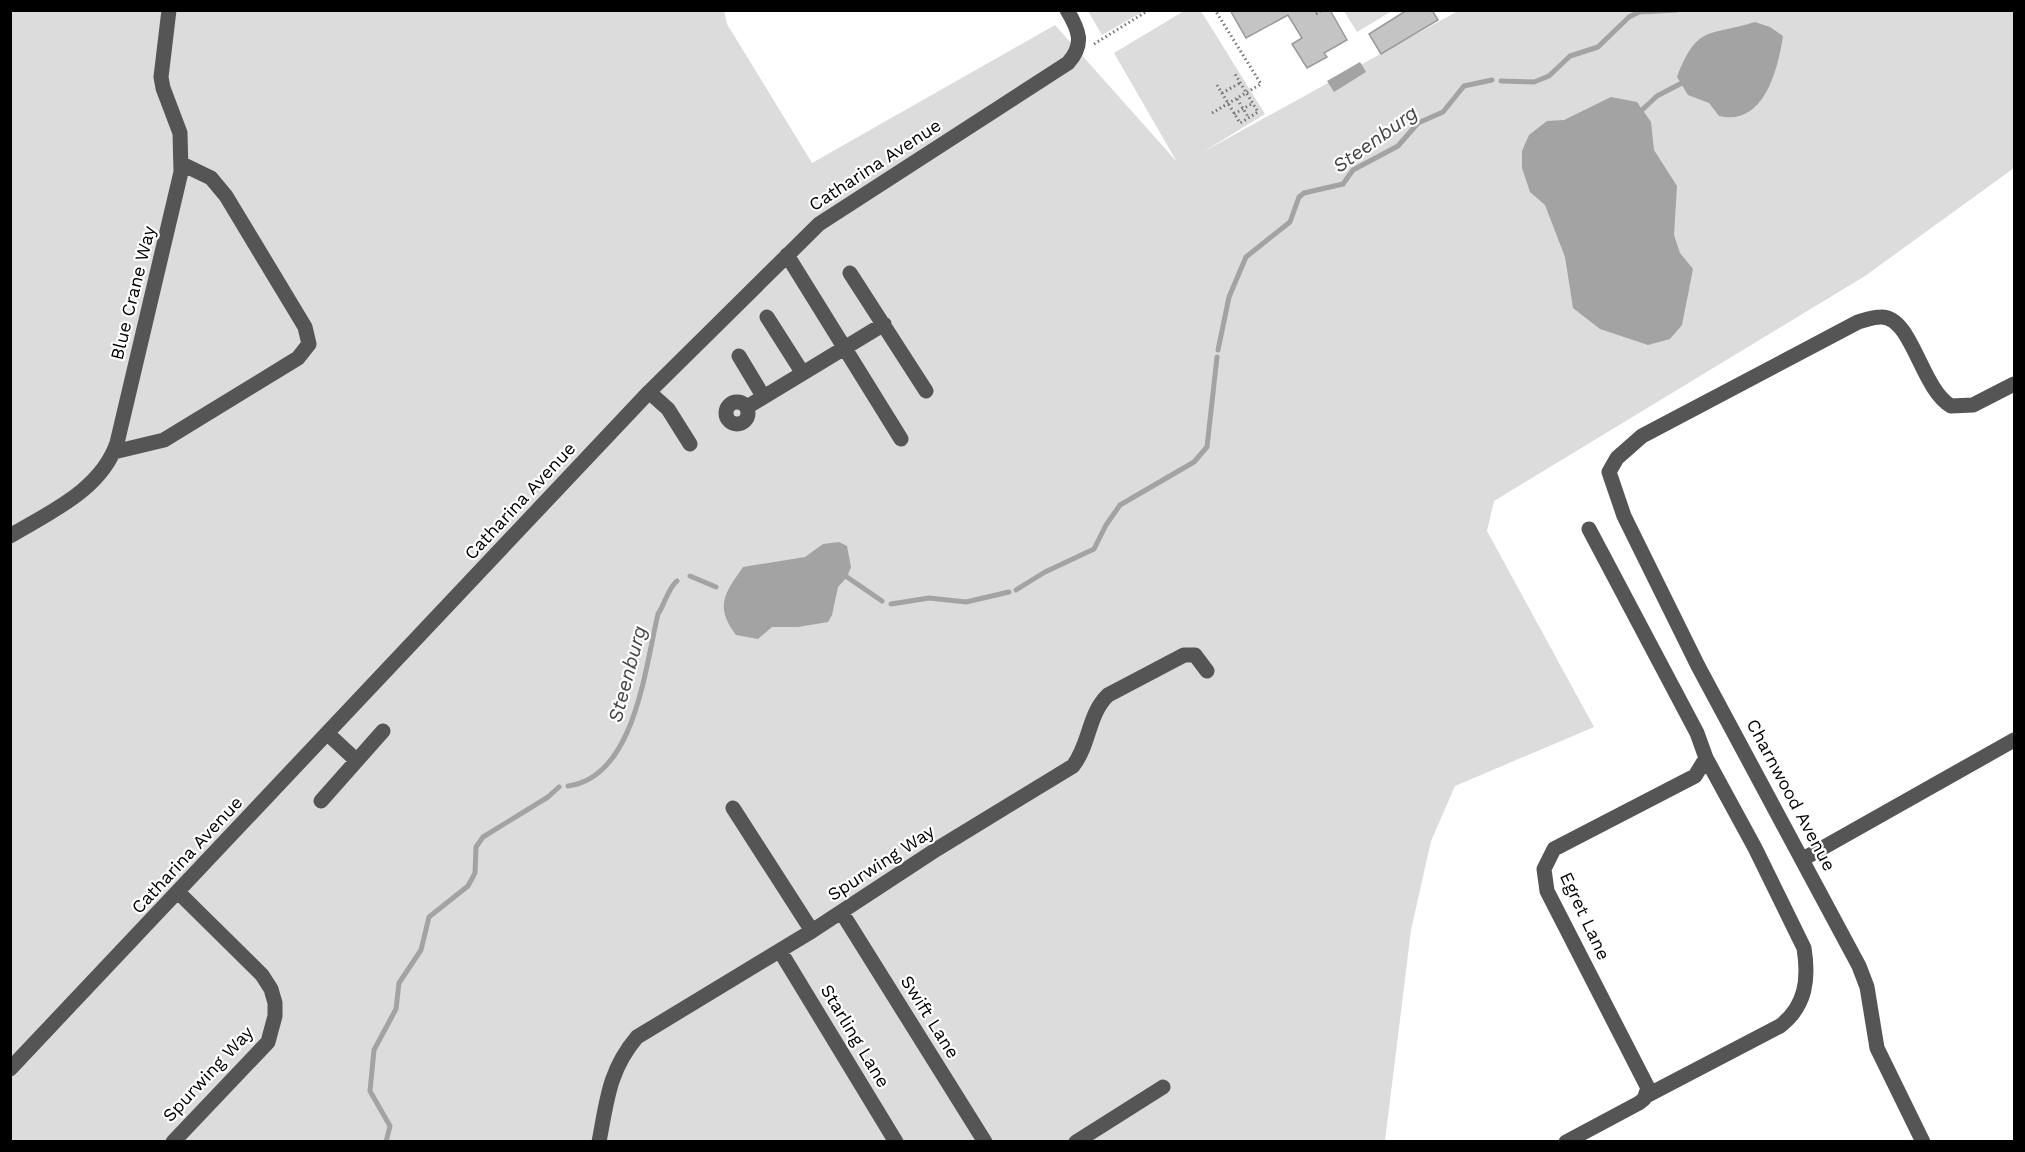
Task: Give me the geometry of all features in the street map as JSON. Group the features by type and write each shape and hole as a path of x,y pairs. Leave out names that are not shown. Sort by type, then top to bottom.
{"street":[{"name":"Blue Crane Way","path":"10,537 90,485 106,467 114,452 179,187 182,164 180,133 161,77 169,10"},
{"path":"1067,10 1079,34 1080,45"},
{"name":"Catharina Avenue","path":"10,1069 649,392 819,224 1068,63 1080,45"},
{"path":"114,452 153,445 164,440 298,358 309,344 305,327 226,196 211,178 182,164"},
{"path":"787,255 901,439"},
{"path":"850,273 926,391"},
{"path":"767,317 802,372"},
{"name":"Charnwood Avenue","path":"1923,1142 1876,1048 1867,987 1862,972 1698,666 1623,516 1609,472 1617,458 1642,436 1858,322 1871,319 1883,317 1900,325 1930,386 1942,401 1951,406 1973,405 2014,384"},
{"path":"747,407 884,324"},
{"path":"739,356 764,396"},
{"path":"649,392 668,409 690,444"},
{"path":"1566,1142 1639,1103 1646,1096 1780,1026 1795,1013 1805,990 1807,977 1804,948 1755,848 1706,758 1697,733 1589,529"},
{"name":"Spurwing Way","path":"599,1142 611,1077 626,1050 637,1037 842,913 937,849 1073,766 1083,750 1098,704 1108,695 1190,654 1198,657 1207,671"},
{"path":"321,801 383,731"},
{"path":"328,734 356,760"},
{"path":"1803,859 2014,740"},
{"name":"Egret Lane","path":"1646,1096 1647,1082 1547,891 1543,878 1544,869 1554,849 1695,776 1706,758"},
{"path":"733,808 812,931"},
{"name":"Spurwing Way","path":"173,1142 268,1042 275,1016 271,989 262,975 178,892"},
{"name":"Swift Lane","path":"842,913 985,1142"},
{"name":"Starling Lane","path":"780,951 896,1142"},
{"path":"1076,1142 1162,1087"}],"path":[{"path":"1080,45 1093,45 1149,10"},
{"path":"1212,113 1262,84 1215,10"},
{"path":"1314,10 1316,14 1322,10"},
{"path":"1217,85 1240,123 1258,112 1234,74"},
{"path":"1222,93 1240,83"},
{"path":"1237,98 1249,117"},
{"path":"1234,114 1253,103"}],"shaded area":[{"path":"10,11 724,11 727,24 812,163 1055,25 1177,162 1114,53 1184,11 1201,11 1265,114 1203,152 1458,11 2014,11 2014,168 1865,276 1494,501 1487,531 1594,727 1455,786 1431,841 1411,930 1385,1141 11,1141"},
{"path":"1088,11 1144,11 1102,35"},
{"path":"1344,11 1392,11 1357,32"},
{"path":"1755,22 1770,27 1783,36 1772,79 1758,104 1747,113 1734,117 1719,116 1709,103 1688,95 1677,77 1684,60 1698,40 1715,32"},
{"path":"1360,62 1366,72 1334,92 1327,81"},
{"path":"1611,97 1637,102 1651,122 1654,150 1677,186 1674,235 1680,253 1693,269 1682,325 1670,339 1648,345 1600,329 1573,308 1565,257 1545,205 1530,192 1522,168 1522,151 1529,135 1547,121 1564,120"},
{"path":"839,542 847,546 851,567 847,577 838,587 832,615 828,622 798,627 772,627 758,639 736,635 725,616 724,608 727,592 743,567 805,557 823,544"}],"building":[{"path":"1230,10 1330,10 1347,40 1324,53 1327,57 1307,68 1292,44 1302,38 1288,15 1246,38"},
{"path":"1407,10 1432,10 1438,20 1381,54 1369,34"}],"waterway":[{"name":"Steenburg","path":"1501,81 1534,82 1549,76 1570,56 1598,47 1629,17 1639,12 1677,10"},
{"name":"Steenburg","path":"1218,350 1229,297 1246,257 1290,222 1299,197 1304,193 1343,184 1353,170 1398,146 1418,123 1443,112 1464,86 1492,80"},
{"path":"1642,110 1657,96 1680,84"},
{"name":"Steenburg","path":"1016,590 1045,572 1094,549 1106,525 1120,505 1194,462 1207,447 1217,357"},
{"name":"Steenburg","path":"690,576 716,587"},
{"name":"Steenburg","path":"847,577 882,601"},
{"name":"Steenburg","path":"568,786 591,778 608,763 622,742 641,690 658,614 677,581"},
{"name":"Steenburg","path":"891,604 929,598 966,602 1009,592"},
{"name":"Steenburg","path":"386,1142 390,1126 370,1091 374,1050 396,1009 399,983 421,950 429,917 468,886 475,873 476,847 483,837 548,797 559,787"}]}
